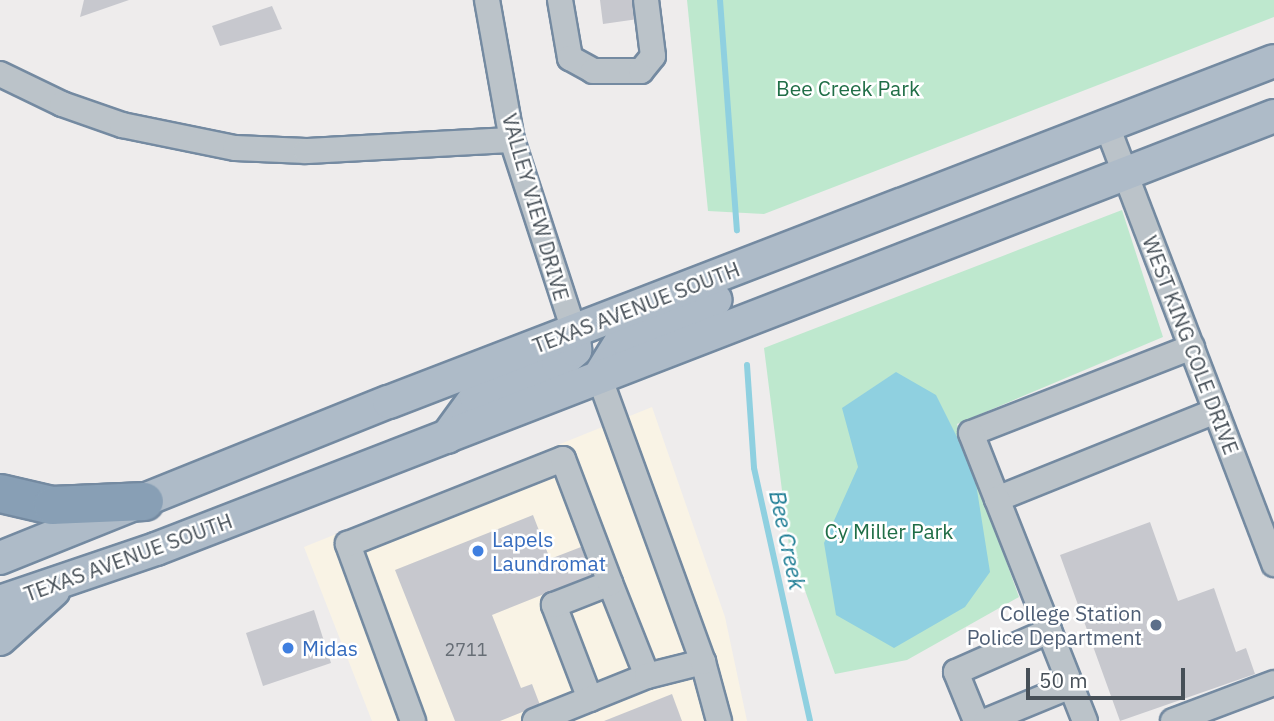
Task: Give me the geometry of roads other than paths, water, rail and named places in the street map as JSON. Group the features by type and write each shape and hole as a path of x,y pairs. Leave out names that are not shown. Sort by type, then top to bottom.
{"highway":[{"path":"0,494 52,505 144,500"}],"main road":[{"name":"TEXAS AVENUE SOUTH","path":"0,558 574,331 1274,61"},
{"name":"TEXAS AVENUE SOUTH","path":"0,602 447,437 1274,116"},
{"path":"599,377 623,338 730,294 755,261"},
{"path":"447,437 476,397 558,366 575,350 574,331"},
{"path":"0,639 67,579"}],"street":[{"name":"VALLEY VIEW DRIVE","path":"486,0 512,140 574,331"},
{"path":"560,0 570,58 593,71 641,71 653,56 646,0"},
{"path":"0,74 62,104 122,125 235,148 306,151 512,140"},
{"name":"WEST KING COLE DRIVE","path":"1107,126 1274,564"},
{"path":"1085,721 971,433 1192,347"},
{"path":"599,377 703,662 719,721"},
{"path":"997,499 1216,411"},
{"path":"413,721 348,544 563,459 647,676"},
{"path":"590,699 554,605 610,583"},
{"path":"976,721 956,672 1049,631"},
{"path":"546,719 647,676 703,662"},
{"path":"1173,721 1274,683"},
{"path":"986,721 1071,686"}],"water":[{"path":"896,372 936,395 974,471 990,572 965,607 894,648 836,615 824,543 858,467 842,408"}],"waterway":[{"name":"Bee Creek","path":"720,0 737,230"},
{"name":"Bee Creek","path":"747,365 754,468 810,721"}],"place":[{"name":"Lapels Laundromat","path":"478,551"},
{"name":"College Station Police Department","path":"1156,625"},
{"name":"Midas","path":"288,648"}],"park label":[{"name":"Bee Creek Park","path":"848,88"},
{"name":"Cy Miller Park","path":"889,531"}]}
